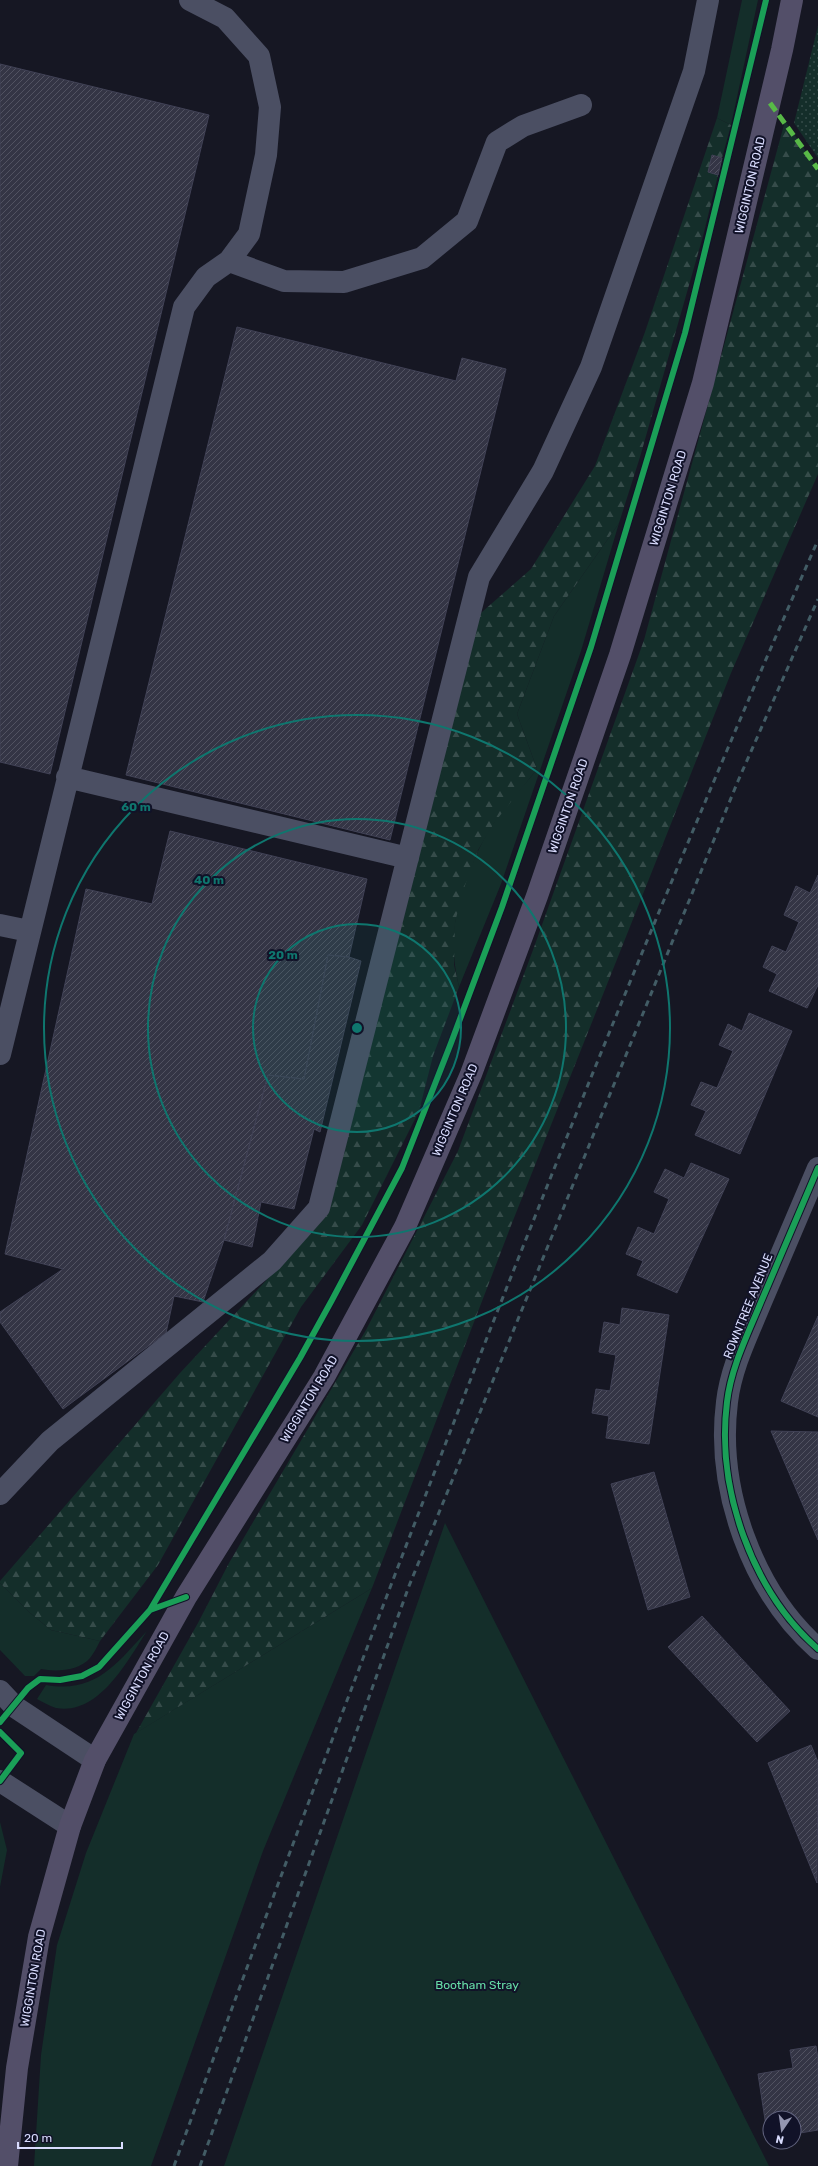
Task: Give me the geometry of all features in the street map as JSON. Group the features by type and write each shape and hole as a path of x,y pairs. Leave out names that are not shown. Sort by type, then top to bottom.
{"main road":[{"name":"WIGGINTON ROAD","path":"7,2166 17,2068 39,1937 70,1826 95,1760 186,1597 324,1377 405,1227 470,1074 537,896 620,655 703,383 792,0"}],"street":[{"path":"0,1054 29,931 184,306 206,277 229,262 249,234 266,155 270,107 259,56 225,18 190,0"},
{"path":"0,1494 50,1441 272,1261 319,1208 479,577 543,471 591,367 694,71 708,0"},
{"path":"229,262 284,281 344,282 422,258 467,221 498,142 522,126 581,105"},
{"path":"67,777 408,858"},
{"path":"0,925 29,931"},
{"name":"ROWNTREE AVENUE","path":"818,1168 737,1359 727,1402 726,1438 729,1479 738,1520 751,1554 766,1584 788,1618 818,1649"},
{"path":"0,1691 14,1707 95,1760"},
{"path":"0,1781 70,1826"}],"green space":[{"path":"742,0 758,0 731,125 717,118"},
{"path":"818,26 818,158 794,123"},
{"path":"717,118 731,125 722,158 712,155 708,172 718,175 703,236 640,457 619,523 554,616 517,714 537,769 494,823 478,850 464,888 455,922 454,965 459,987 433,1056 419,1111 362,1225 301,1307 158,1565 100,1641 51,1630 29,1612 0,1583 0,1581 180,1373 328,1214 474,619 531,569 595,466 645,332"},
{"path":"785,121 818,169 818,474 731,673 512,1223 372,1588 136,1733 198,1623 229,1563 366,1330 458,1151 533,950 644,640"},
{"path":"619,523 581,651 501,884 459,987 455,963 454,931 460,899 469,872 487,833 537,769 517,714 554,616"},
{"name":"Bootham Stray","path":"445,1523 769,2166 224,2166"},
{"path":"0,1583 29,1612 51,1630 100,1641 90,1658 80,1666 67,1670 41,1669 34,1676 25,1676 0,1650"},
{"path":"372,1588 263,1851 151,2166 34,2166 41,2055 57,1945 86,1853 134,1734"},
{"path":"147,1631 121,1670 99,1695 86,1703 71,1708 56,1708 37,1699 46,1685 63,1687 79,1685 104,1673 115,1665"},
{"path":"0,1822 7,1850 0,1887"}],"building":[{"path":"0,64 209,115 50,774 0,762"},
{"path":"712,155 722,158 718,175 708,172"},
{"path":"237,327 456,381 462,358 506,369 390,840 126,775"},
{"path":"170,831 367,879 349,957 328,955 304,1079 268,1075 224,1240 203,1302 174,1296 166,1333 63,1409 0,1322 0,1312 63,1269 5,1254 86,889 152,904"},
{"path":"818,875 818,985 807,1008 769,991 777,974 763,967 772,946 786,952 799,922 784,915 796,886 810,893"},
{"path":"328,955 349,957 361,961 320,1132 314,1129 294,1209 261,1202 252,1247 224,1240 268,1075 304,1079"},
{"path":"749,1013 792,1031 740,1154 695,1135 706,1111 691,1105 701,1082 717,1088 733,1051 719,1045 728,1024 742,1031"},
{"path":"691,1163 729,1179 677,1293 637,1275 643,1261 626,1254 638,1227 654,1234 669,1199 654,1192 665,1169 684,1178"},
{"path":"622,1308 669,1315 649,1444 606,1438 609,1416 592,1413 596,1389 610,1391 616,1355 599,1352 604,1322 620,1325"},
{"path":"818,1316 818,1417 781,1401"},
{"path":"771,1431 818,1432 818,1540"},
{"path":"654,1472 690,1597 648,1610 611,1484"},
{"path":"702,1616 790,1711 757,1742 668,1647"},
{"path":"811,1745 818,1762 817,1883 768,1763"},
{"path":"816,2046 818,2059 818,2130 802,2133 802,2110 764,2110 758,2074 793,2068 790,2050"}],"railway":[{"path":"174,2166 326,1756 483,1348 646,942 818,540"},
{"path":"200,2166 409,1586 738,781 818,599"}],"marked path":[{"path":"770,103 818,169"}],"cycle path":[{"path":"150,1610 300,1358 332,1300 402,1168 451,1043 502,907 591,647 685,333 766,0"},
{"path":"818,1168 736,1363 727,1402 725,1435 727,1469 734,1503 744,1536 757,1568 774,1598 795,1625 818,1649"},
{"path":"0,1722 28,1688 40,1679 60,1680 82,1676 99,1667 150,1610 186,1597"},
{"path":"0,1732 21,1753 0,1781"}]}
